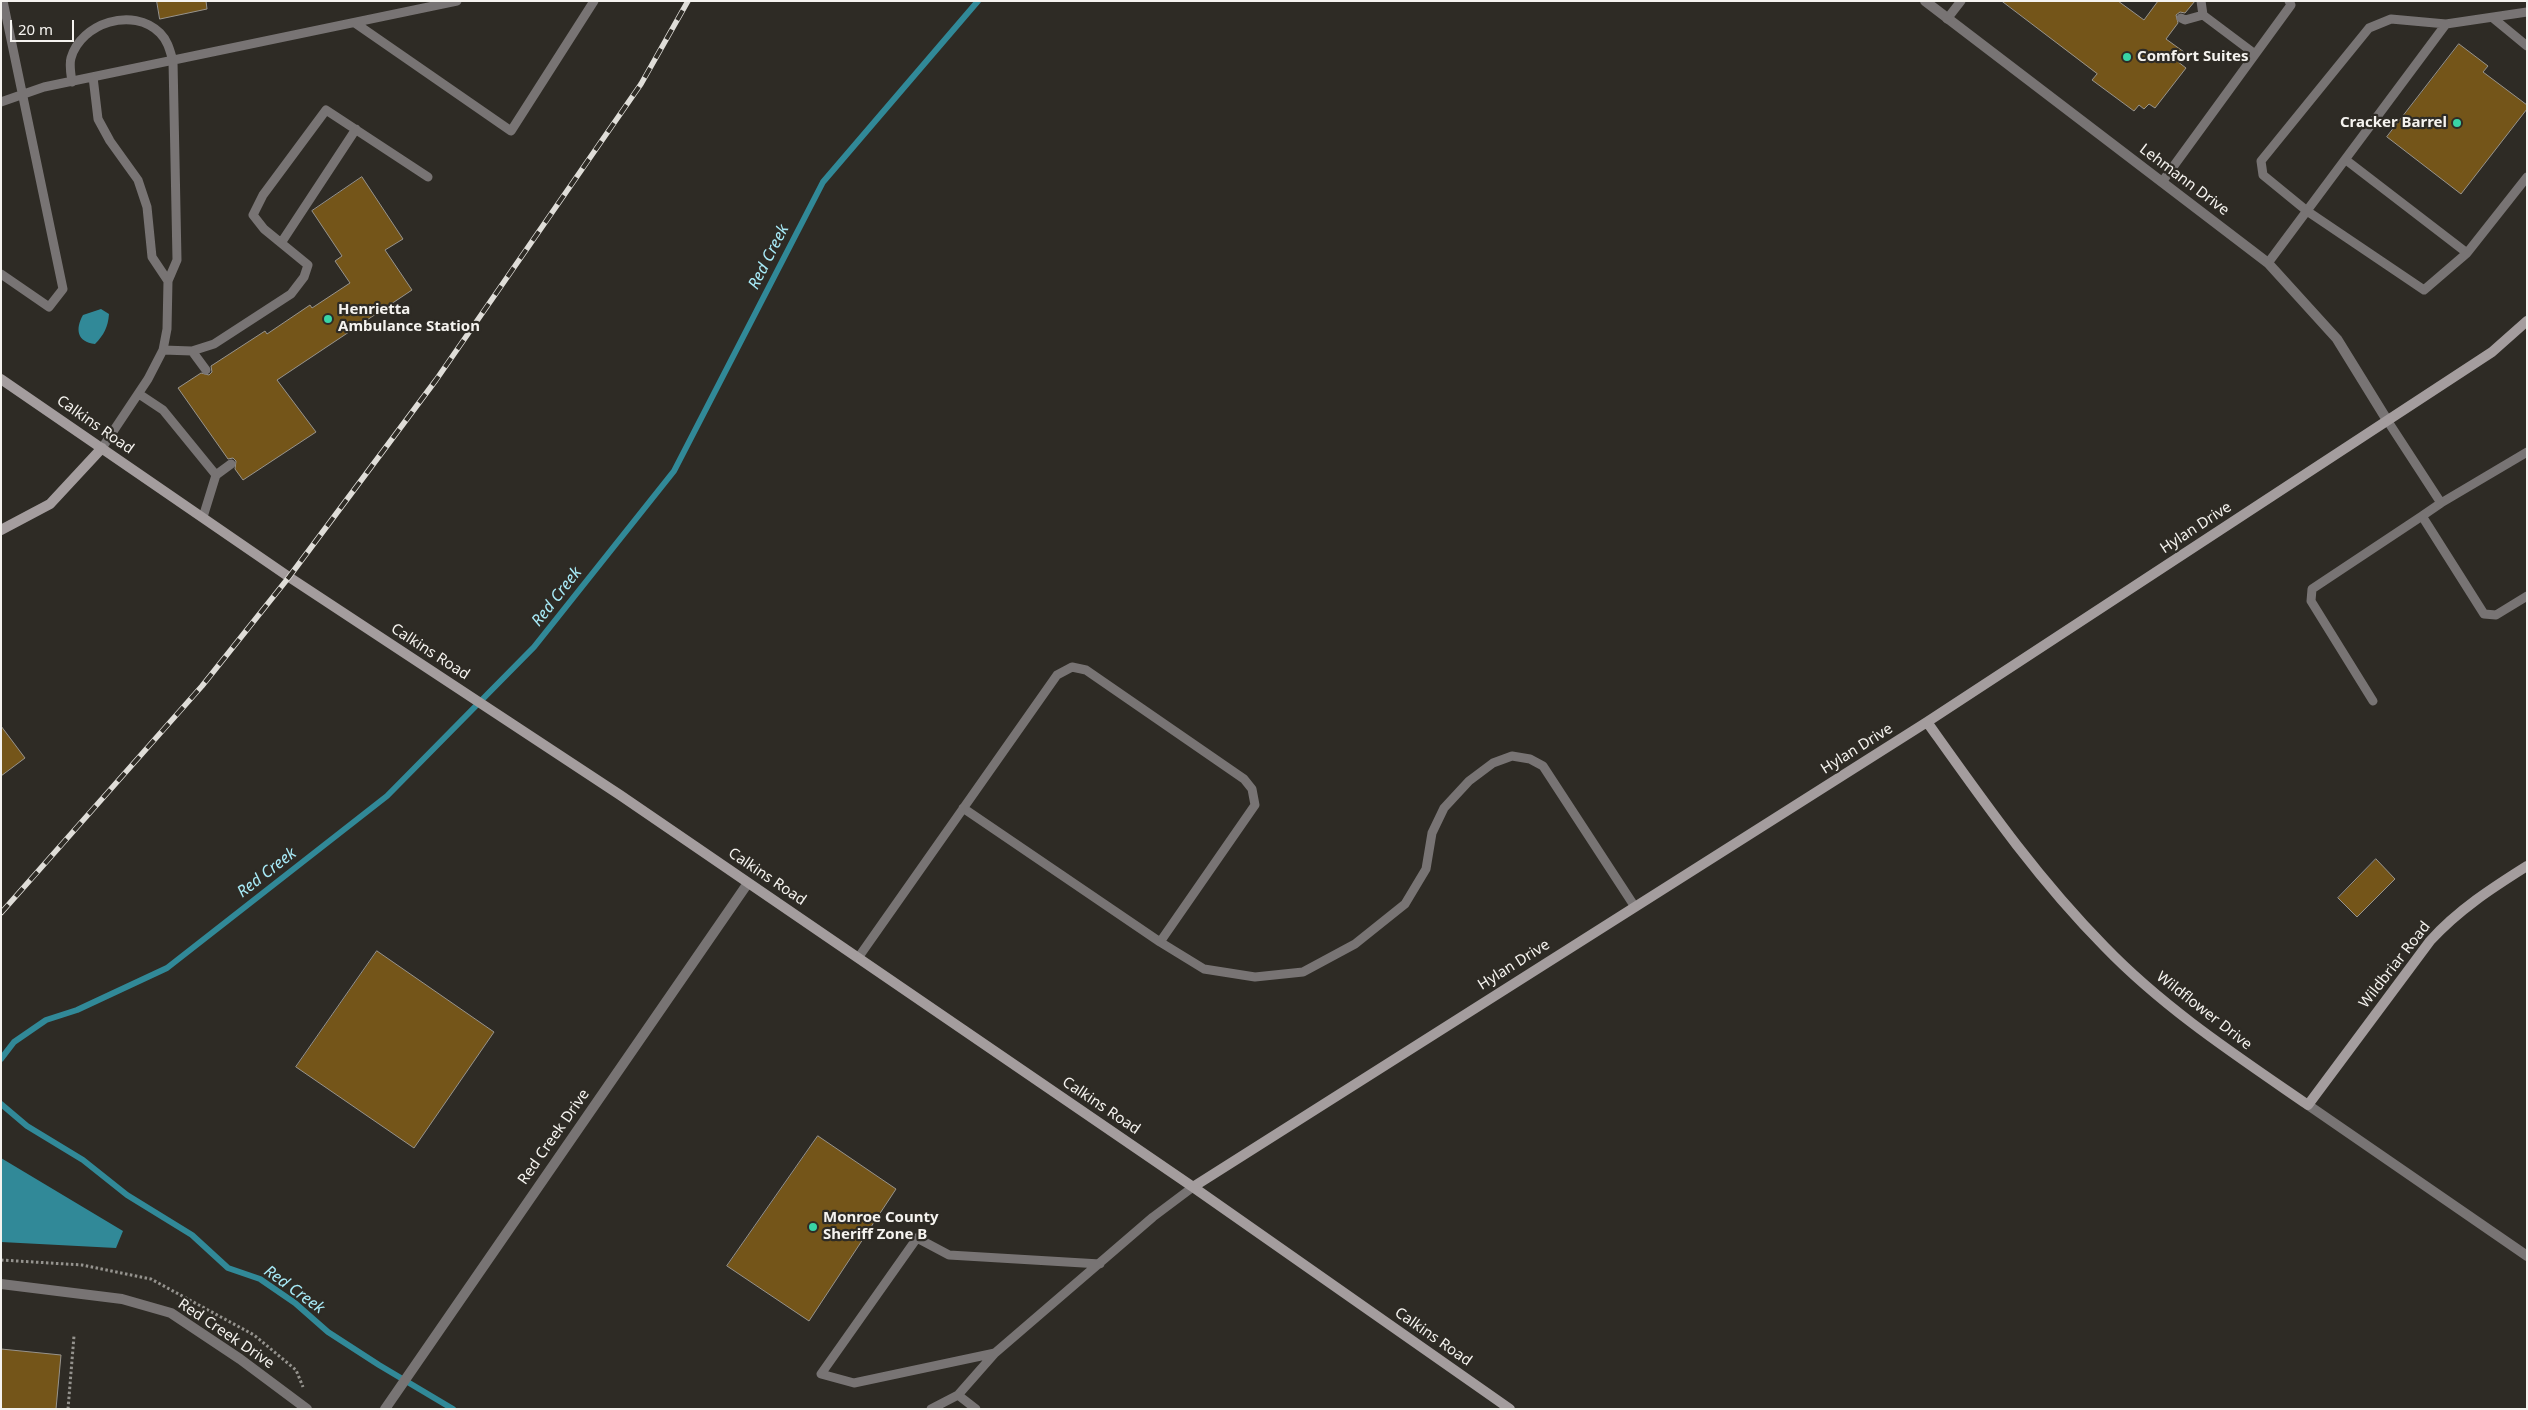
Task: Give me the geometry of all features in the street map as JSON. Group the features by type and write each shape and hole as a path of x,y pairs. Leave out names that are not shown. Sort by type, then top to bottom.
{"main road":[{"name":"Hylan Drive","path":"1192,1187 1927,722 2492,352 2527,321"},
{"name":"Calkins Road","path":"1,379 202,517 858,958 1192,1187 1510,1409"},
{"path":"1,530 50,504 102,448"},
{"name":"Wildflower Drive","path":"1927,722 2018,850 2045,883 2106,948 2144,984 2187,1019 2308,1105"},
{"name":"Wildbriar Road","path":"2308,1105 2430,941 2448,921 2482,894 2527,866"}],"street":[{"name":"Lehmann Drive","path":"1925,1 2268,263 2337,339 2387,420"},
{"name":"Red Creek Drive","path":"385,1409 748,883"},
{"name":"Wildflower Drive","path":"2308,1105 2527,1256"},
{"name":"Red Creek Drive","path":"1,1284 122,1299 171,1313 240,1359 307,1409"}],"lane":[{"path":"1,274 49,307 63,289 24,94 3,1"},
{"path":"1,102 24,94 93,77 457,1"},
{"path":"354,23 511,131 594,1"},
{"path":"1948,19 1961,1"},
{"path":"2201,1 2203,15 2255,54"},
{"path":"2162,182 2291,5 2289,1"},
{"path":"2527,12 2446,24 2391,19 2369,28 2261,161 2263,175 2307,211 2424,290 2467,253 2527,177"},
{"path":"2182,18 2185,20 2203,15"},
{"path":"2493,18 2527,46"},
{"path":"72,82 71,59 78,42 94,27 106,22 135,21 152,26 167,41 172,61 177,260 168,281 167,329 164,350 139,394 102,448"},
{"path":"2268,263 2446,24"},
{"path":"93,77 98,119 110,142 138,180 147,208 152,258 168,281"},
{"path":"164,350 192,350 214,344 291,294 304,277 308,265 264,229 253,215 263,195 326,110 428,177"},
{"path":"281,243 356,129"},
{"path":"2346,160 2467,253"},
{"path":"192,350 206,370"},
{"path":"139,394 163,410 216,475"},
{"path":"2387,420 2441,503"},
{"path":"2373,701 2311,601 2312,589 2441,503 2527,452"},
{"path":"202,517 216,475 232,464"},
{"path":"2422,516 2484,614 2496,614 2527,596"},
{"path":"858,958 1057,674 1072,667 1086,670 1244,779 1252,789 1255,805 1160,942"},
{"path":"963,808 1160,942 1204,969 1255,977 1303,972 1355,944 1405,904 1426,868 1432,833 1444,808 1469,781 1493,762 1512,756 1530,759 1543,766 1635,906"},
{"path":"931,1409 958,1396 995,1353 1153,1217 1192,1187"},
{"path":"995,1353 854,1383 820,1374 917,1238 949,1255 1100,1264"},
{"path":"958,1396 976,1409"}],"path":[{"path":"68,1409 74,1336"}],"water":[{"path":"101,309 109,314 107,327 95,344 84,341 79,334 80,320 83,315"},
{"path":"1,1158 123,1231 116,1248 1,1242"}],"building":[{"path":"157,1 206,1 207,9 160,19"},
{"name":"Comfort Suites","path":"2002,1 2118,1 2144,20 2158,1 2195,1 2185,13 2180,12 2176,15 2178,23 2166,39 2184,52 2177,61 2186,68 2155,108 2149,104 2144,109 2139,105 2134,111 2092,80 2097,74"},
{"name":"Cracker Barrel","path":"2459,44 2488,66 2483,72 2527,105 2527,109 2461,194 2387,137"},
{"name":"Henrietta Ambulance Station","path":"362,177 403,239 385,250 412,290 277,380 316,432 243,480 235,469 236,461 233,458 228,459 178,388 201,373 209,375 212,372 211,366 265,331 267,334 310,305 312,308 350,283 335,261 342,256 312,211"},
{"path":"1,726 25,758 1,776"},
{"path":"2376,859 2395,879 2357,917 2338,898"},
{"path":"377,951 494,1032 414,1148 296,1067"},
{"name":"Monroe County Sheriff Zone B","path":"818,1136 896,1189 809,1321 727,1266"},
{"path":"1,1349 61,1355 56,1409 1,1409"}],"waterway":[{"name":"Red Creek","path":"1,1059 14,1042 46,1020 77,1010 167,968 387,796 534,647 674,471 823,182 978,1"},
{"name":"Red Creek","path":"1,1104 27,1126 83,1160 127,1195 192,1235 228,1268 260,1279 295,1303 328,1332 453,1409"}],"railway":[{"path":"1,913 202,686 289,577 436,380 641,84 688,1"}],"place":[{"name":"Comfort Suites","path":"2127,57"},
{"name":"Cracker Barrel","path":"2457,123"},
{"name":"Henrietta Ambulance Station","path":"328,319"},
{"name":"Monroe County Sheriff Zone B","path":"813,1227"}]}
